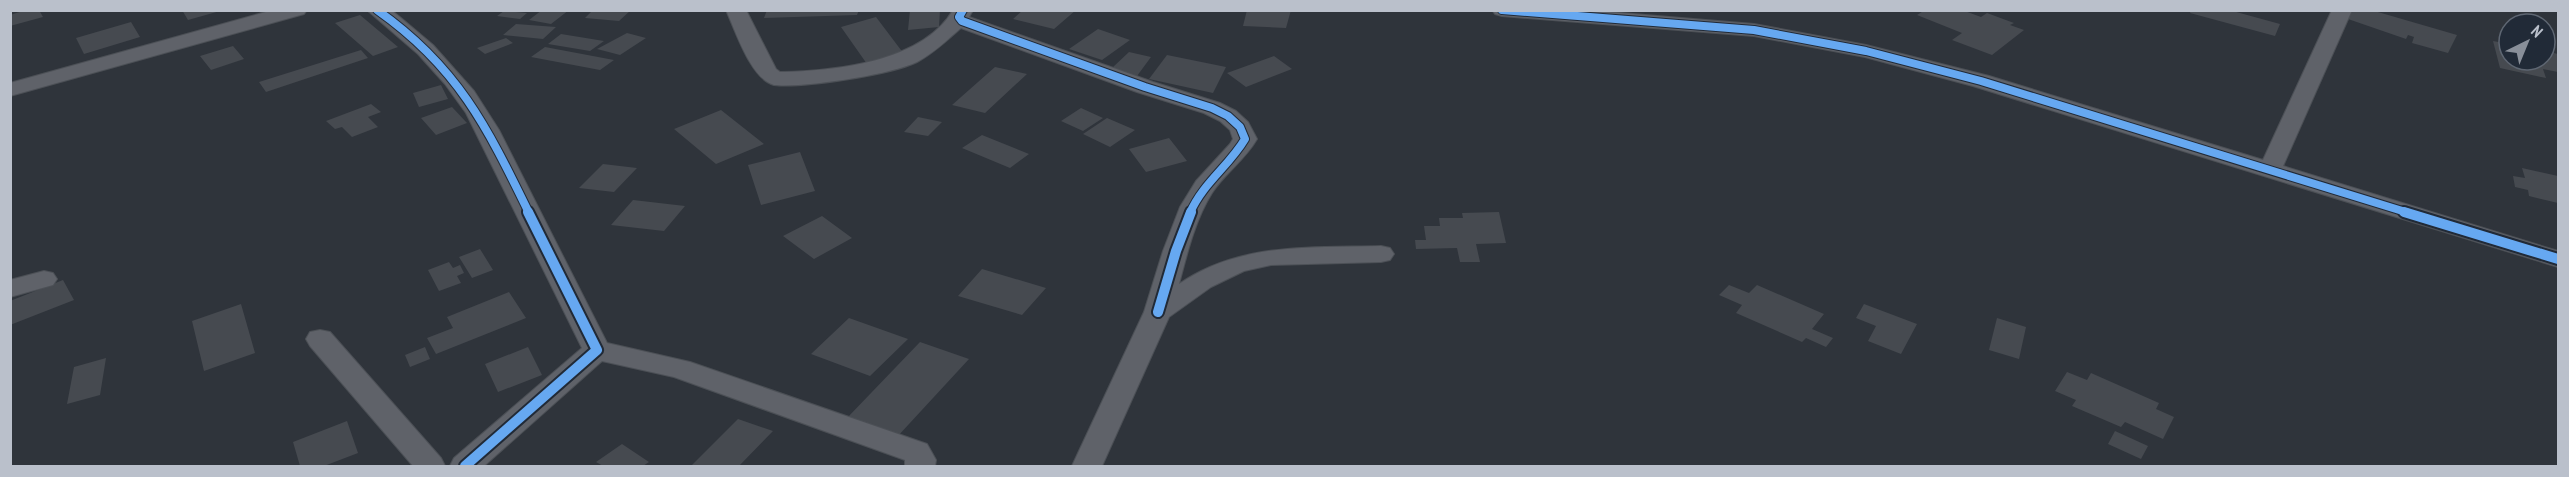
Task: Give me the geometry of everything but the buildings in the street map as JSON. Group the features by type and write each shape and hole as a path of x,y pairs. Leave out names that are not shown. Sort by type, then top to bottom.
{"street":[{"path":"10,90 297,10"},
{"path":"377,10 434,57 471,102 488,130 597,350"},
{"path":"736,10 767,73 774,78 782,79 884,65 906,59 920,52 961,15 1144,87 1212,108 1228,116 1240,127 1245,139 1238,152 1202,190 1189,213 1158,312 1087,466"},
{"path":"1502,10 1716,18 1924,64 2559,259"},
{"path":"2270,170 2313,79 2342,10"},
{"path":"1158,312 1202,281 1236,265 1271,257 1381,254"},
{"path":"10,289 44,279"},
{"path":"320,339 430,466"},
{"path":"465,466 597,350"},
{"path":"597,350 680,369 916,452 921,460 920,466"}],"cycle path":[{"path":"377,10 425,49 466,96 488,130 597,350 465,466"},
{"path":"963,10 959,17 962,21 1145,87 1212,108 1228,116 1240,127 1245,139 1235,154 1205,186 1186,221 1158,312"},
{"path":"1502,10 1754,30 1866,51 1981,81 2558,259"}]}
